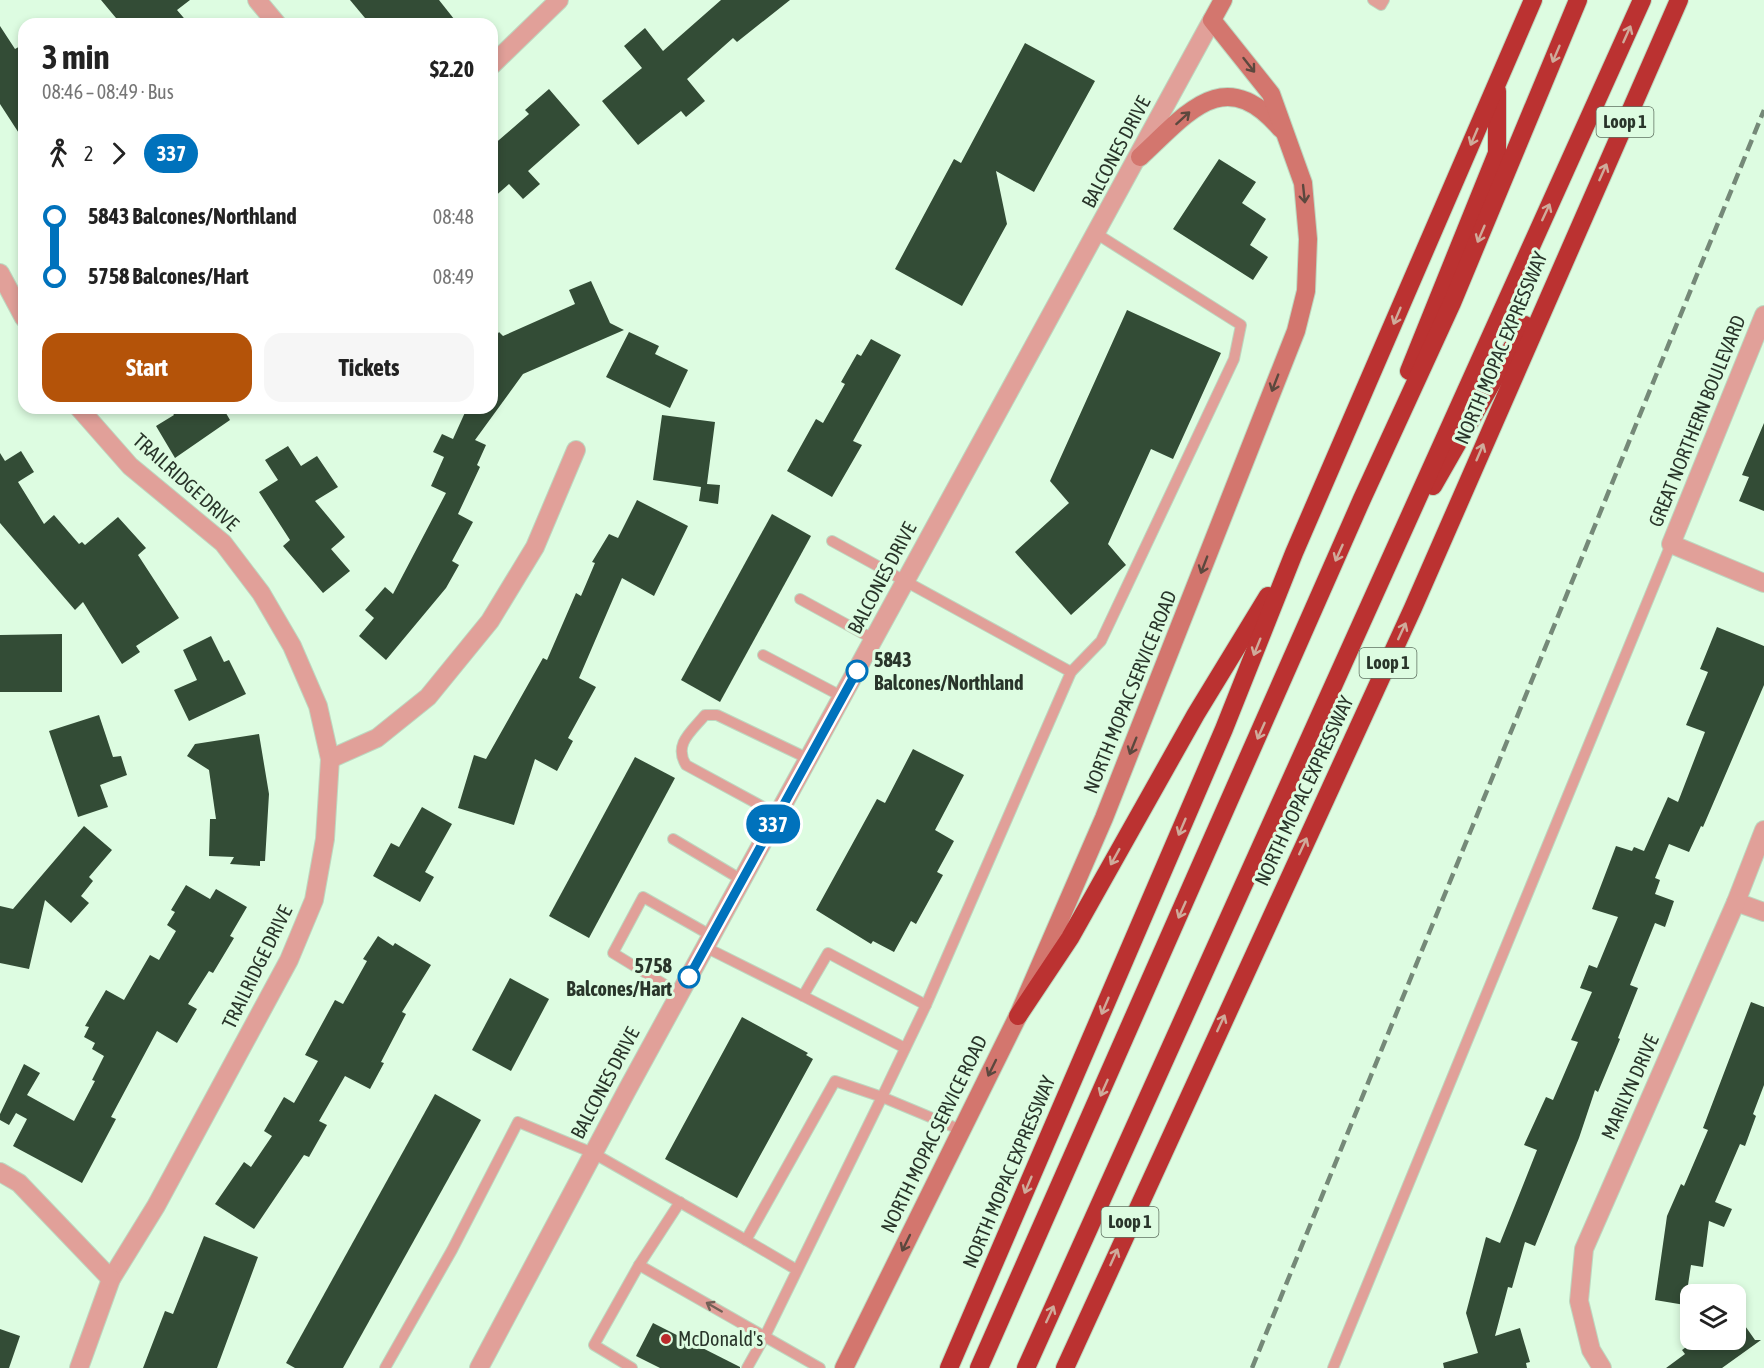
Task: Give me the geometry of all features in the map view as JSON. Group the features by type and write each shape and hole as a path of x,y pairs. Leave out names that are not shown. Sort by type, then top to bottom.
{"highway":[{"name":"NORTH MOPAC EXPRESSWAY","path":"949,1368 1224,729 1294,553 1533,0"},
{"path":"979,1368 1362,499 1452,303 1578,0"},
{"path":"1026,1368 1642,0"},
{"name":"NORTH MOPAC EXPRESSWAY","path":"1065,1368 1413,609 1570,245 1679,0"},
{"path":"1362,499 1430,315 1497,153 1498,84"},
{"path":"1385,571 1570,245"},
{"path":"1018,1016 1070,938 1196,714 1294,553"}],"main road":[{"name":"BALCONES DRIVE","path":"1212,20 1223,0"},
{"name":"NORTH MOPAC SERVICE ROAD","path":"844,1368 1018,1016 1137,738 1296,331 1306,291 1308,238 1303,183 1271,94 1212,20"},
{"path":"1140,157 1197,105 1220,95 1236,96 1255,103 1288,137"}],"street":[{"path":"257,0 272,18"},
{"path":"498,59 559,0"},
{"name":"BALCONES DRIVE","path":"479,1368 593,1153 1140,157 1212,20"},
{"path":"0,273 18,307"},
{"name":"GREAT NORTHERN BOULEVARD","path":"1671,544 1764,315"},
{"name":"TRAILRIDGE DRIVE","path":"80,1368 111,1279 156,1206 293,950 314,900 325,839 330,759 318,706 292,646 261,593 223,543 130,466 84,414"},
{"path":"330,759 377,738 428,697 490,621 535,547 576,450"},
{"path":"1671,544 1764,583"},
{"name":"MARILYN DRIVE","path":"1602,1368 1591,1350 1579,1301 1584,1249 1736,902 1764,830"},
{"path":"1736,902 1764,912"},
{"path":"0,1172 19,1183 111,1279"}],"lane":[{"path":"1373,0 1381,5 1384,0"},
{"path":"747,1368 765,1336 926,1005 1071,672 1101,641 1234,359 1241,325 1097,234"},
{"path":"831,541 907,580 1071,672"},
{"path":"1333,1368 1671,544"},
{"path":"800,599 874,640"},
{"path":"763,655 843,697"},
{"path":"778,815 686,765 680,755 682,742 705,715 717,715 809,759"},
{"path":"673,839 742,880"},
{"path":"680,994 613,953 643,897 709,941 803,996 905,1048"},
{"path":"803,996 828,953 926,1005"},
{"path":"746,1240 835,1081 882,1097 961,1130"},
{"path":"385,1368 452,1250 519,1122 593,1153 797,1270"},
{"path":"632,1368 594,1345 639,1265 680,1202"},
{"path":"639,1265 820,1368"}],"building":[{"path":"101,0 190,0 177,10 184,18 116,18"},
{"path":"350,0 439,0 453,18 365,18"},
{"path":"721,0 790,0 737,42 733,38 687,79 705,101 686,117 681,111 638,145 602,101 642,68 624,46 645,28 663,51"},
{"path":"0,26 15,49 18,47 18,132 0,104"},
{"path":"1025,43 1095,81 1034,192 996,171 1007,224 962,306 895,269 954,159 961,163"},
{"path":"549,89 580,125 528,171 540,184 523,199 509,184 498,194 498,141 529,114 525,110"},
{"path":"1219,159 1256,182 1242,203 1266,219 1250,245 1268,257 1253,280 1173,229"},
{"path":"591,281 610,323 624,330 523,374 498,408 498,333 503,336 575,304 569,290"},
{"path":"1127,310 1221,353 1173,459 1151,449 1108,544 1126,565 1071,615 1015,552 1069,503 1050,481"},
{"path":"629,332 659,346 655,354 688,370 670,408 606,377"},
{"path":"871,339 901,355 853,441 862,445 832,497 787,471 816,419 823,423 845,384 841,382 857,354 861,356"},
{"path":"226,414 230,420 175,458 156,426 174,415"},
{"path":"464,414 494,414 475,440 486,445 477,465 480,467 458,514 473,522 452,561 459,565 446,588 386,660 359,636 374,618 365,610 385,587 393,594 446,493 431,486 444,457 433,452 442,434 453,439"},
{"path":"662,415 715,422 707,484 720,485 718,504 699,501 701,487 653,480"},
{"path":"1764,423 1764,511 1739,501 1749,477 1742,475"},
{"path":"288,446 301,466 317,456 338,487 315,501 345,537 331,549 350,571 323,593 283,546 290,540 259,492 278,480 265,460"},
{"path":"21,451 34,472 18,482 44,524 54,515 79,544 82,542 85,545 118,517 146,548 138,555 179,618 136,646 140,652 122,664 83,602 75,610 0,523 0,453 5,461"},
{"path":"637,500 688,526 654,596 622,578 579,678 596,687 568,738 573,741 557,771 535,759 514,825 458,808 474,755 486,759 543,658 547,660 576,593 581,596 595,563 592,562 609,534 618,538"},
{"path":"772,514 811,536 720,702 681,680"},
{"path":"1717,627 1764,646 1764,685 1703,827 1701,826 1689,852 1669,844 1655,878 1660,880 1655,894 1674,901 1665,927 1655,923 1630,985 1638,988 1618,1038 1620,1039 1598,1092 1595,1090 1579,1138 1535,1246 1525,1242 1512,1288 1508,1287 1495,1336 1520,1328 1530,1362 1526,1363 1527,1368 1444,1368 1443,1363 1478,1353 1466,1313 1486,1237 1500,1243 1537,1150 1524,1145 1546,1097 1553,1100 1578,1042 1571,1040 1592,992 1580,988 1589,965 1597,968 1618,917 1592,909 1616,846 1632,851 1634,847 1644,851 1668,797 1678,802 1705,732 1686,725 1708,672 1700,669"},
{"path":"62,634 62,692 0,692 0,635"},
{"path":"211,636 224,662 229,660 246,694 189,721 174,690 197,680 183,650"},
{"path":"99,715 113,757 121,756 127,775 100,785 108,807 78,817 49,731"},
{"path":"259,734 269,794 265,861 260,861 260,866 230,864 234,857 209,856 210,819 216,819 209,770 187,756 195,744"},
{"path":"913,749 964,775 935,830 954,841 937,872 943,875 916,924 911,921 894,952 873,941 871,944 816,910 877,799 885,803"},
{"path":"635,757 675,778 589,938 549,916"},
{"path":"422,807 452,824 425,872 434,877 420,902 373,876 391,843 399,847"},
{"path":"84,826 112,850 89,877 93,881 81,896 89,903 71,923 45,900 29,969 0,963 0,906 13,909"},
{"path":"186,885 210,899 216,889 247,907 230,936 234,938 213,973 209,971 188,1004 197,1009 177,1043 157,1031 111,1117 116,1119 82,1183 13,1146 27,1119 16,1113 9,1125 0,1120 0,1114 24,1064 40,1073 27,1095 74,1121 95,1081 92,1080 104,1056 92,1049 95,1043 84,1037 89,1027 85,1026 106,990 124,1000 150,955 159,960 176,931 167,925 175,912 171,910"},
{"path":"378,936 393,946 395,943 431,965 402,1012 406,1014 370,1089 345,1076 319,1121 327,1125 309,1157 304,1155 254,1229 215,1204 244,1162 251,1167 272,1136 264,1131 284,1097 294,1103 318,1061 305,1055 335,1000 343,1004 367,961 363,959"},
{"path":"510,978 549,999 511,1071 472,1050"},
{"path":"1751,1002 1764,1007 1764,1085 1753,1114 1756,1116 1745,1146 1740,1144 1715,1202 1732,1209 1724,1227 1709,1221 1703,1267 1691,1265 1688,1284 1680,1284 1680,1304 1655,1300 1667,1216 1681,1184 1684,1186 1708,1130 1703,1128"},
{"path":"742,1017 808,1053 806,1055 813,1059 737,1198 665,1159"},
{"path":"435,1094 481,1120 343,1368 295,1368 286,1363"},
{"path":"204,1236 258,1257 217,1368 143,1368 165,1311 173,1314"},
{"name":"McDonald's","path":"653,1323 740,1368 660,1368 636,1356"},
{"path":"1746,1327 1755,1340 1761,1340 1722,1368 1666,1368 1685,1354 1682,1350 1746,1350"},
{"path":"0,1329 20,1336 9,1368 0,1368"}],"railway":[{"path":"1252,1368 1764,110"}],"bus line":[{"name":"337","path":"689,977 857,671"}],"place":[{"name":"5843 Balcones/Northland","path":"857,671"},
{"name":"5758 Balcones/Hart","path":"689,977"},
{"name":"McDonald's","path":"666,1339"}]}
